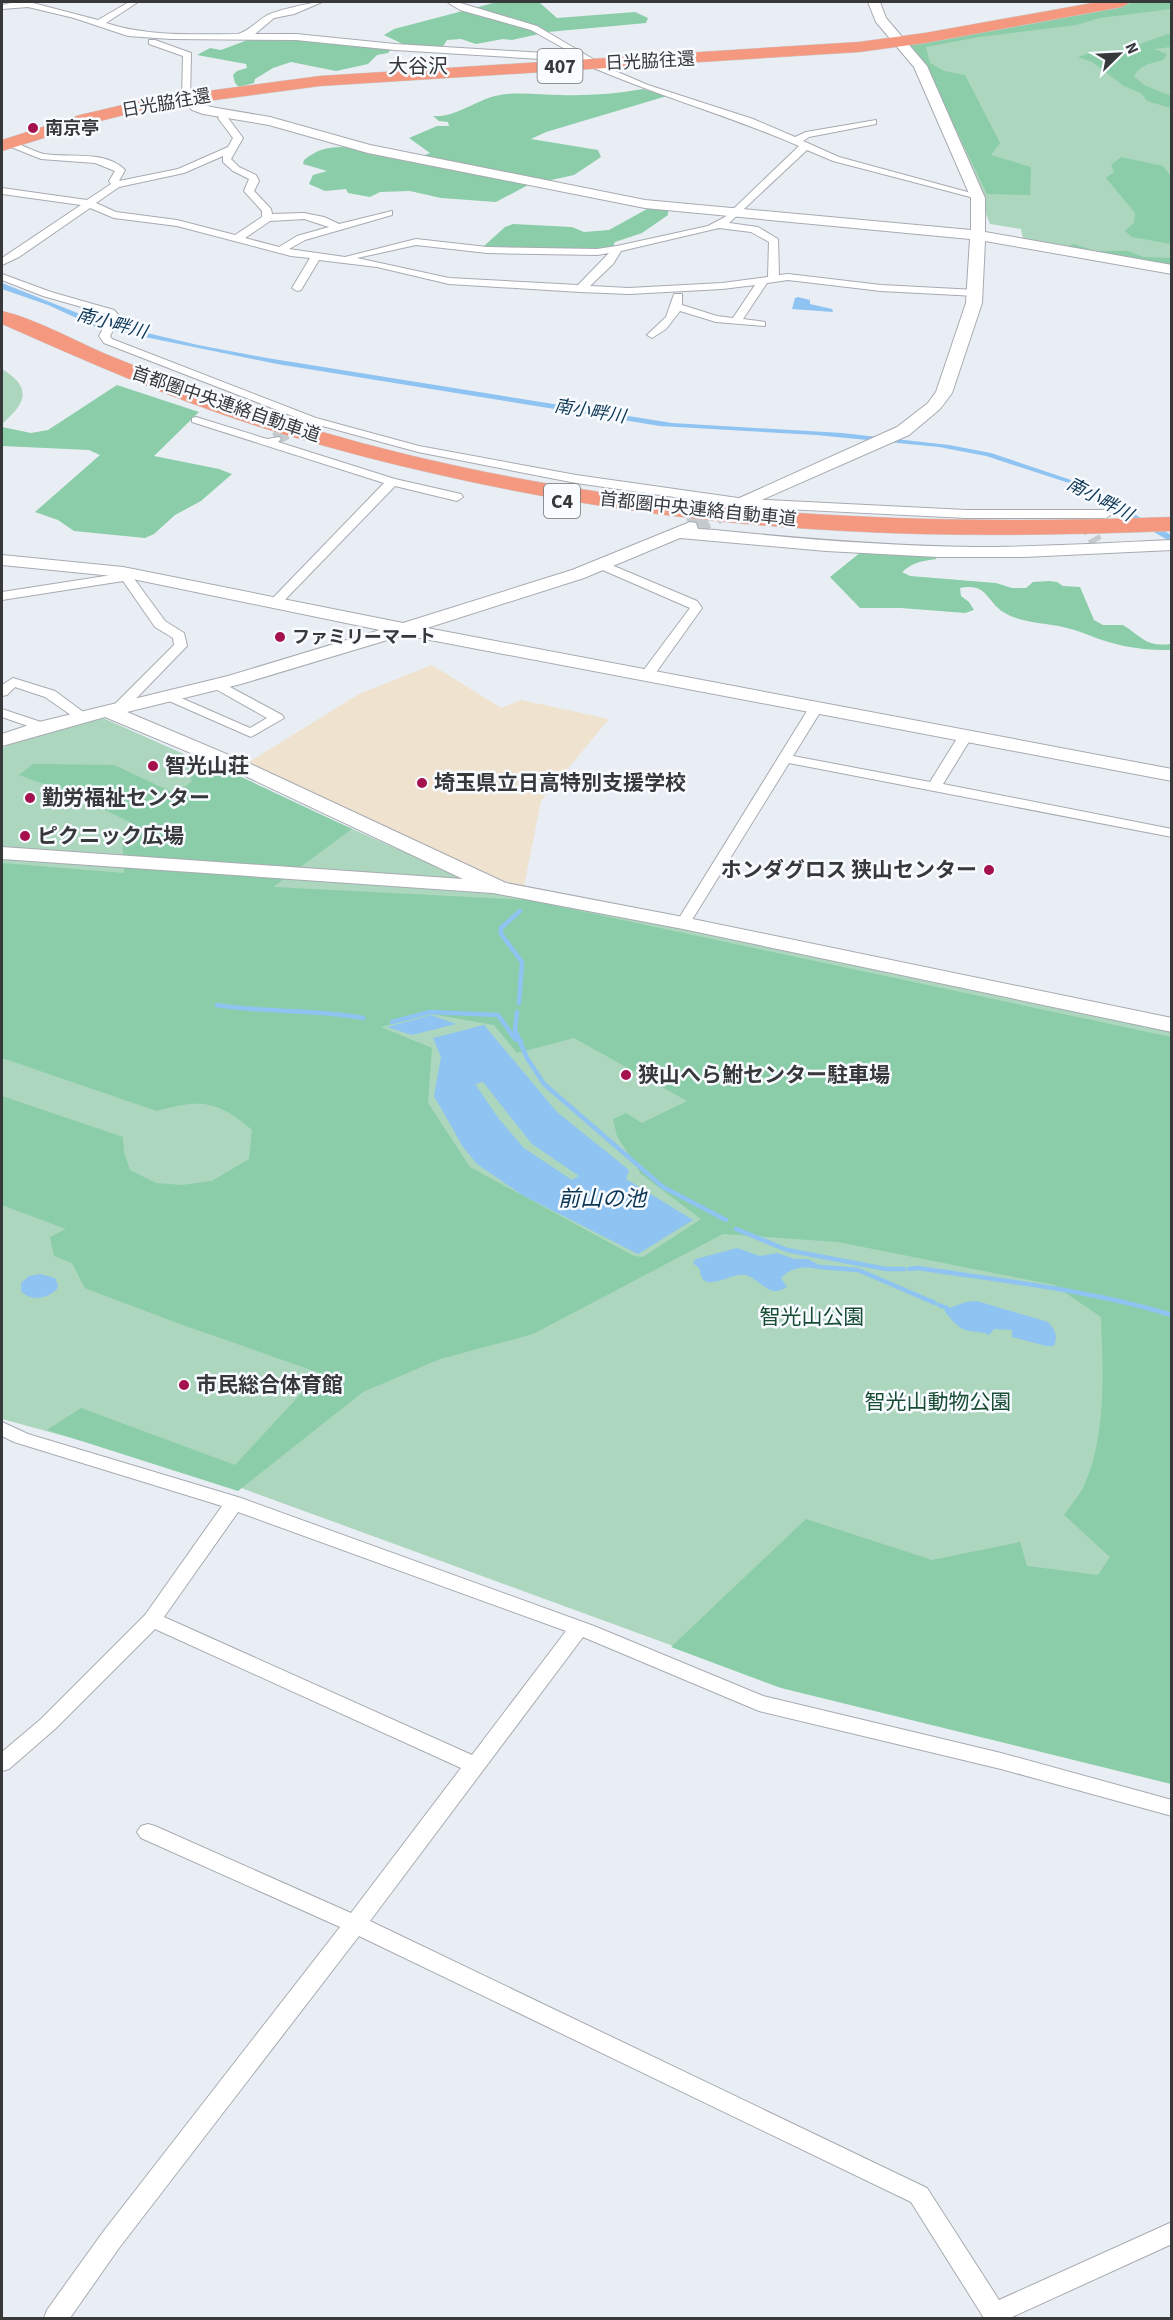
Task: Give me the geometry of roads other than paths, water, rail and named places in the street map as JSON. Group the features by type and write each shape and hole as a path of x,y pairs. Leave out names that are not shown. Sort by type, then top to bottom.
{"highway":[{"name":"日光脇往還","path":"5,145 103,114 187,98 352,78 834,49 897,42 1122,2"},
{"name":"首都圏中央連絡自動車道","path":"2,317 198,398 256,418 406,461 521,486 629,503 785,520 935,528 1161,534"},
{"name":"首都圏中央連絡自動車道","path":"2,327 178,399 274,432 396,467 513,492 683,518 851,532 1042,537 1161,534"}],"street":[{"path":"2,7 41,2"},
{"path":"99,23 134,2"},
{"path":"285,2 302,8"},
{"path":"238,37 251,33 271,16 318,2"},
{"path":"451,2 463,8 534,28 593,62 645,87 750,121 847,162 978,198"},
{"path":"739,505 902,431 934,406 944,393 976,293 978,198 920,66 897,42 880,19 874,2"},
{"path":"23,3 99,23 188,55 187,98 201,109 270,121 368,149 635,202 735,214 874,224 978,235 1172,270"},
{"path":"262,25 280,28 296,37"},
{"path":"117,30 171,36 296,37 593,62"},
{"path":"225,115 223,118 238,138 226,160 228,164 254,177 249,191 267,211 267,218"},
{"path":"340,259 417,242 487,250 579,252 617,249 718,225 735,214 806,135 873,122"},
{"path":"5,145 41,156 93,161 117,167 120,170 114,181 116,185"},
{"path":"2,262 116,185 181,171 231,149"},
{"path":"2,191 90,204 122,216 177,224 315,258 377,264 449,281 628,291 735,285 769,278 804,278 880,288 976,293"},
{"path":"280,250 301,238 388,213"},
{"path":"238,238 267,218 288,216 321,218 338,228"},
{"path":"718,225 754,229 774,241 771,251 775,272 736,321"},
{"path":"580,289 609,262 617,249"},
{"path":"297,288 315,258"},
{"path":"2,277 47,294 113,314 115,319 104,338 108,341 307,422 418,449 565,477 739,505 1083,517 1106,514"},
{"path":"652,335 664,327 678,307 678,289"},
{"path":"678,307 700,315 761,324"},
{"path":"196,420 271,441 392,482 457,497"},
{"path":"274,604 392,482"},
{"path":"2,740 42,727 217,684 553,583 684,530 793,543 913,550 1046,552 1097,546 1161,534"},
{"path":"2,560 124,574 1172,775"},
{"path":"602,565 693,604 696,608 647,675"},
{"path":"2,596 124,574"},
{"path":"113,710 181,646 178,636 160,624 124,574"},
{"path":"2,692 11,683 22,685 50,694 82,717"},
{"path":"167,697 251,733 278,718 217,684"},
{"path":"683,923 817,706"},
{"path":"113,710 257,774 500,888"},
{"path":"2,713 42,727"},
{"path":"934,787 966,735"},
{"path":"784,758 1172,833"},
{"path":"2,853 500,888 683,923 1172,1025"},
{"path":"2,1428 21,1438 234,1503 578,1629 759,1702 1001,1761 1172,1808"},
{"path":"2,1762 48,1724 152,1620 234,1503"},
{"path":"152,1620 475,1765"},
{"path":"56,2319 111,2240 355,1924 578,1629"},
{"path":"148,1832 355,1924 919,2195 995,2316 1172,2232"}],"water":[{"name":"南小畔川","path":"2,283 100,322 198,345 267,358 672,423 842,433 949,445 991,453 1080,483 1171,535 1171,542 1072,484 986,456 939,447 816,435 660,426 277,364 96,327 48,305 2,289"},
{"path":"795,298 810,300 810,304 832,309 833,312 792,309"},
{"path":"431,1015 456,1024 412,1035 387,1027"},
{"name":"前山の池","path":"484,1025 557,1112 629,1170 626,1179 693,1220 638,1254 522,1195 477,1164 463,1147 434,1096 441,1057 433,1038","holes":["483,1082 532,1144 579,1176 572,1180 524,1148 499,1119 475,1084"]},
{"path":"737,1248 760,1256 777,1253 795,1259 808,1259 821,1266 819,1269 804,1268 785,1274 781,1278 787,1287 775,1291 744,1275 711,1282 705,1281 700,1269 693,1263 696,1259"},
{"path":"40,1274 55,1278 57,1289 39,1298 29,1297 21,1291 21,1283 29,1276"},
{"path":"977,1301 1048,1322 1055,1333 1054,1346 1012,1337 1012,1330 994,1329 989,1335 962,1329 944,1310 966,1302"}],"waterway":[{"path":"519,1003 522,962 501,934 501,928 520,911"},
{"path":"217,1005 363,1018"},
{"path":"392,1022 430,1012 498,1015 515,1039 520,1040"},
{"path":"517,1012 515,1030 520,1040"},
{"path":"520,1040 527,1058 544,1084 663,1187 726,1220"},
{"path":"736,1229 787,1250 886,1269 904,1269"},
{"path":"820,1267 858,1270 935,1303"},
{"path":"909,1269 918,1268 1078,1293 1172,1315"},
{"path":"939,1305 947,1308"}],"tunnel":[{"path":"275,439 302,425"},
{"path":"690,527 732,508"},
{"path":"1084,521 1096,542"}],"place":[{"name":"南京亭","path":"33,128"},
{"name":"ファミリーマート","path":"280,637"},
{"name":"智光山荘","path":"153,766"},
{"name":"埼玉県立日高特別支援学校","path":"422,783"},
{"name":"勤労福祉センター","path":"30,798"},
{"name":"ピクニック広場","path":"25,836"},
{"name":"ホンダグロス 狭山センター","path":"989,870"},
{"name":"狭山へら鮒センター駐車場","path":"626,1075"},
{"name":"市民総合体育館","path":"184,1385"}],"district":[{"name":"大谷沢","path":"418,66"}],"park label":[{"name":"智光山公園","path":"812,1317"},
{"name":"智光山動物公園","path":"938,1402"}]}
